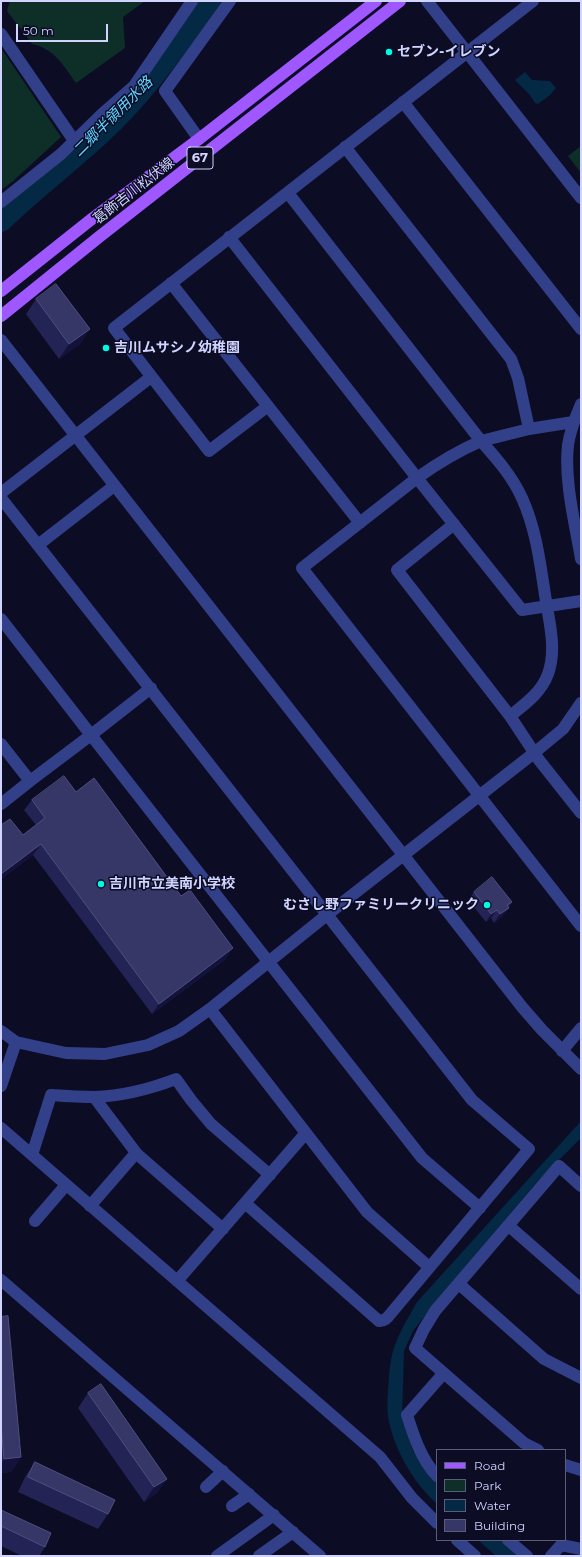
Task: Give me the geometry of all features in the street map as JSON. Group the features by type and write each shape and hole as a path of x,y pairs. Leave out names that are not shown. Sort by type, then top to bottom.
{"main road":[{"name":"葛飾吉川松伏線","path":"1,291 93,218 199,139 376,1"},
{"name":"葛飾吉川松伏線","path":"1,316 99,237 400,1"}],"street":[{"path":"1,202 29,181 75,142 102,114 134,86 192,1"},
{"path":"199,139 165,90 230,1"},
{"path":"427,1 581,198"},
{"path":"268,406 209,451 114,328 533,1"},
{"path":"1,34 75,142"},
{"path":"403,102 581,329"},
{"path":"345,147 511,358 518,378 529,429"},
{"path":"288,193 512,479 529,515 537,542 552,640 552,652 548,673 536,694 510,716"},
{"path":"229,238 522,610 581,601"},
{"path":"171,283 360,523"},
{"path":"1,340 522,1006 562,1051 581,1069"},
{"path":"1,493 151,377"},
{"path":"581,404 573,422 568,446 568,471 581,559"},
{"path":"573,422 529,429 481,440 458,451 439,462 417,478 302,568 581,926"},
{"path":"38,545 114,486"},
{"path":"1,498 328,914 472,1100 529,1149 387,1318 379,1321 245,1203"},
{"path":"454,524 398,570 510,716 534,753 581,813"},
{"path":"1,619 422,1158 480,1208"},
{"path":"1,804 151,688"},
{"path":"1,1031 16,1042 66,1053 105,1054 148,1045 179,1031 210,1010 328,914 534,753 563,729 581,703"},
{"path":"1,744 30,781"},
{"path":"210,1010 367,1212 429,1267"},
{"path":"562,1051 581,1028"},
{"path":"1,1086 16,1042"},
{"path":"32,1155 51,1095 94,1097 112,1096 155,1087 176,1079 211,1124 270,1175"},
{"path":"94,1097 136,1153 223,1228"},
{"path":"1,1128 380,1457 412,1498 436,1522"},
{"path":"177,1281 305,1134"},
{"path":"90,1206 136,1153"},
{"path":"536,1449 524,1442 443,1374 415,1348 435,1311 559,1166 581,1186"},
{"path":"34,1221 66,1185"},
{"path":"509,1226 581,1289"},
{"path":"1,1280 320,1556"},
{"path":"459,1284 544,1359 581,1378"},
{"path":"436,1475 417,1445 407,1415 443,1374"},
{"path":"566,1465 581,1470"},
{"path":"206,1487 223,1472"},
{"path":"232,1506 249,1494"},
{"path":"217,1556 274,1515"},
{"path":"259,1556 293,1532"},
{"path":"458,1541 475,1556"},
{"path":"509,1541 527,1556"},
{"path":"551,1556 560,1545 581,1549"}],"green space":[{"path":"10,1 145,1 123,17 125,48 76,83 53,54 40,46 32,44 7,11"},
{"path":"1,48 61,137 12,182 1,190"},
{"path":"581,146 581,173 568,156"}],"water":[{"path":"525,72 532,80 550,81 556,88 550,95 538,104 535,103 529,94 515,80"},
{"path":"581,1121 581,1138 536,1183 437,1300 413,1331 404,1351 402,1419 413,1451 436,1481 436,1503 421,1487 407,1467 396,1445 388,1416 387,1405 389,1376 395,1344 417,1302"},
{"path":"479,1541 502,1541 520,1556 496,1556"}],"building":[{"path":"56,284 90,329 69,344 36,299"},
{"path":"64,776 76,792 94,778 181,896 190,890 233,948 159,1004 41,844 1,874 1,825 10,819 23,835 45,818 32,800"},
{"path":"492,877 512,902 507,905 509,908 500,914 497,910 491,914 474,892"},
{"path":"8,1316 21,1457 4,1459 1,1425 1,1317"},
{"path":"101,1384 167,1479 154,1487 88,1393"},
{"path":"35,1462 115,1500 108,1514 28,1477"},
{"path":"1,1510 51,1533 45,1547 1,1526"}],"waterway":[{"name":"二郷半領用水路","path":"1,221 89,143 132,102 146,86 210,1"}],"place":[{"name":"セブン-イレブン","path":"389,52"},
{"name":"吉川ムサシノ幼稚園","path":"106,348"},
{"name":"吉川市立美南小学校","path":"101,884"},
{"name":"むさし野ファミリークリニック","path":"487,905"}]}
